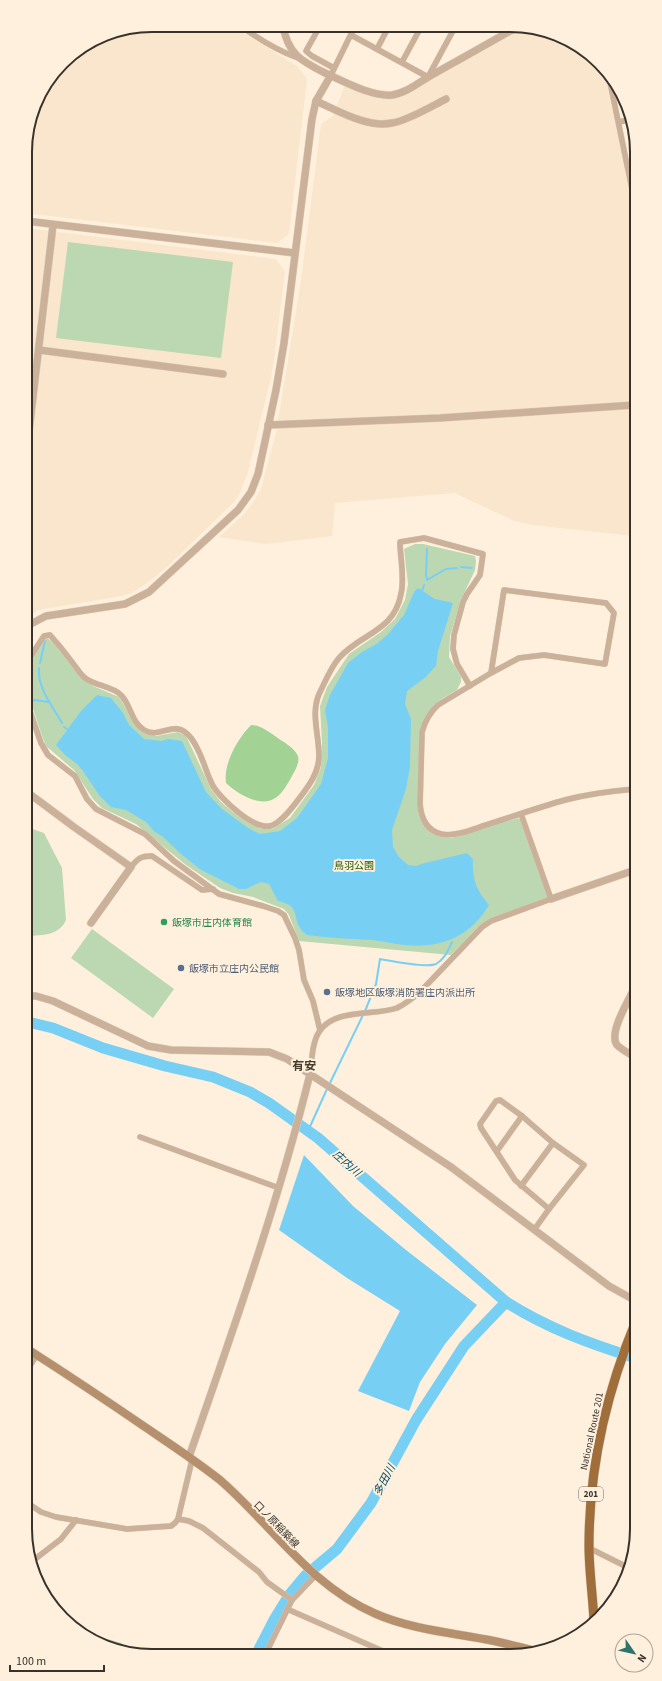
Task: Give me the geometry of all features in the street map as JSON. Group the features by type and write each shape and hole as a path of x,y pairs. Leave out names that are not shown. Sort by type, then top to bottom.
{"highway":[{"name":"National Route 201","path":"594,1615 589,1548 589,1510 597,1444 606,1404 630,1337"}],"main road":[{"name":"口ノ原稲築線","path":"32,1352 190,1458 219,1480 315,1576 346,1597 376,1614 430,1630 496,1641 519,1648"}],"street":[{"path":"251,32 309,65 331,75 372,93 391,95 414,86 508,32"},
{"path":"285,32 288,43 298,58"},
{"path":"316,32 306,50 312,56 334,68"},
{"path":"32,623 46,616 125,604 149,592 238,510 251,492 258,474 284,343 294,253 312,119 316,101 353,32"},
{"path":"377,49 385,32"},
{"path":"402,62 417,32"},
{"path":"428,77 452,32"},
{"path":"351,35 428,77"},
{"path":"613,90 630,179"},
{"path":"316,101 357,119 374,123 393,123 446,99"},
{"path":"619,122 626,121"},
{"path":"626,160 630,159"},
{"path":"32,222 294,253"},
{"path":"32,407 53,225"},
{"path":"39,350 223,374"},
{"path":"268,425 440,418 630,406"},
{"path":"32,654 44,636 50,635 86,679 119,693 125,700 136,722 143,729 154,732 175,728 185,731 193,740 214,787 222,798 258,825 268,826 273,825 288,813 313,778 319,757 315,709 317,698 327,678 339,658 351,647 372,634 387,622 396,610 401,594 402,582 400,542 424,538 482,554 480,575 463,602 454,635 453,649 457,664 470,686"},
{"path":"491,673 504,590 606,603 614,613 605,664 544,655 519,658 438,705 431,712 425,722 422,732 420,798 421,816 430,828 443,834 462,832 565,800 593,794 630,790"},
{"path":"32,718 41,743 48,755 75,776 87,798 96,809 145,834 174,861 225,896 263,906 278,911 284,915 296,938 304,980 313,1002 320,1030"},
{"path":"32,796 131,867"},
{"path":"521,814 551,900"},
{"path":"91,923 131,867 139,858 145,855 152,856 202,890 213,889"},
{"path":"32,1506 41,1512 56,1517 127,1529 171,1526 178,1519 190,1458 279,1188 310,1074 314,1045 320,1030 336,1019 345,1015 397,1008 409,1001 420,992 482,926 491,921 630,872"},
{"path":"32,996 53,1001 148,1046 171,1050 269,1052 287,1059 451,1167 609,1286 630,1298"},
{"path":"630,998 617,1025 614,1037 618,1046 630,1054"},
{"path":"534,1230 584,1165 553,1143 522,1116 500,1100 496,1101 480,1124 515,1180 549,1209"},
{"path":"497,1151 522,1116"},
{"path":"140,1137 279,1188"},
{"path":"521,1186 553,1143"},
{"path":"32,1362 37,1355"},
{"path":"178,1519 189,1521 203,1528 259,1572 267,1582 292,1600"},
{"path":"36,1558 51,1545 61,1539 76,1520"},
{"path":"589,1548 625,1566"},
{"path":"268,1649 292,1600 315,1576"},
{"path":"287,1609 378,1649"}],"shaded area":[{"path":"144,32 242,32 297,66 307,79 289,234 277,243 32,214 33,136 38,113 52,85 67,67 85,52 106,41 128,34"},
{"path":"520,32 534,34 556,41 583,57 595,67 607,82 630,186 630,536 533,525 514,521 455,493 335,503 332,536 266,544 219,537 245,513 261,489 276,433 301,281 321,124 333,116 345,85 370,96 390,99 400,97 509,36"},
{"path":"32,229 276,259 285,272 271,377 248,472 240,493 234,502 169,565 150,581 132,593 38,610 32,614"}],"green space":[{"path":"68,242 233,262 221,358 56,338"},
{"name":"鳥羽公園","path":"415,544 423,544 475,556 476,561 475,570 461,600 450,636 449,657 461,677 461,682 457,690 442,699 422,726 418,803 431,833 440,837 450,838 518,818 523,822 548,896 546,900 480,925 451,955 299,941 289,915 284,909 253,897 233,893 220,888 186,865 136,824 102,808 93,799 74,770 46,746 32,705 32,660 44,640 47,638 54,643 81,678 93,686 119,697 137,726 145,733 156,736 178,732 186,736 211,789 221,802 233,812 261,829 272,829 290,818 314,785 321,767 322,743 320,706 327,687 349,654 381,632 395,619 405,600 408,584 404,549"},
{"path":"251,725 261,727 270,732 291,747 298,756 297,766 287,784 280,794 272,800 258,801 250,799 237,792 226,783 227,768 232,752 241,737"},
{"path":"32,829 44,833 62,868 66,920 55,932 32,936"},
{"path":"92,929 174,989 153,1018 71,958"},
{"path":"104,1639 121,1643 125,1646 113,1643"}],"water":[{"name":"鳥羽公園","path":"418,588 435,599 453,603 438,651 436,666 426,677 407,691 405,704 411,719 410,767 406,789 392,830 393,847 399,857 408,865 416,866 467,853 473,859 473,873 476,884 489,905 481,917 471,927 450,940 438,944 411,945 394,944 373,940 307,935 300,928 293,908 290,905 278,901 269,884 261,882 246,889 239,889 201,870 162,836 155,832 146,822 126,810 111,807 99,795 77,764 65,755 56,745 81,711 97,695 111,698 123,713 129,725 144,739 161,741 168,739 182,741 206,792 222,809 248,828 260,834 280,831 297,818 321,784 328,758 328,728 325,710 330,695 348,663 362,652 378,643 388,634 404,615 414,592"},
{"path":"304,1155 353,1206 406,1250 477,1305 445,1344 420,1382 409,1411 358,1391 400,1311 347,1278 279,1230"}],"waterway":[{"path":"427,549 427,579"},
{"path":"461,567 472,568"},
{"path":"427,580 446,569 457,568"},
{"path":"422,591 424,585"},
{"path":"40,663 45,641"},
{"path":"39,668 40,683 50,704 62,723"},
{"path":"32,701 49,702"},
{"path":"365,1011 376,984 380,959 417,965 436,964 444,957 452,942"},
{"path":"329,1085 363,1015"},
{"name":"庄内川","path":"32,1023 53,1028 103,1048 165,1066 213,1077 250,1092 269,1103 318,1138 506,1302 537,1320 569,1334 630,1356"},
{"path":"308,1131 327,1089"},
{"name":"多田川","path":"259,1649 290,1594 305,1576 337,1549 371,1503 416,1420 464,1346 506,1302"}],"place":[{"name":"飯塚市庄内体育館","path":"164,922"},
{"name":"飯塚市立庄内公民館","path":"181,968"},
{"name":"飯塚地区飯塚消防署庄内派出所","path":"327,992"}],"district":[{"name":"有安","path":"304,1066"}]}
